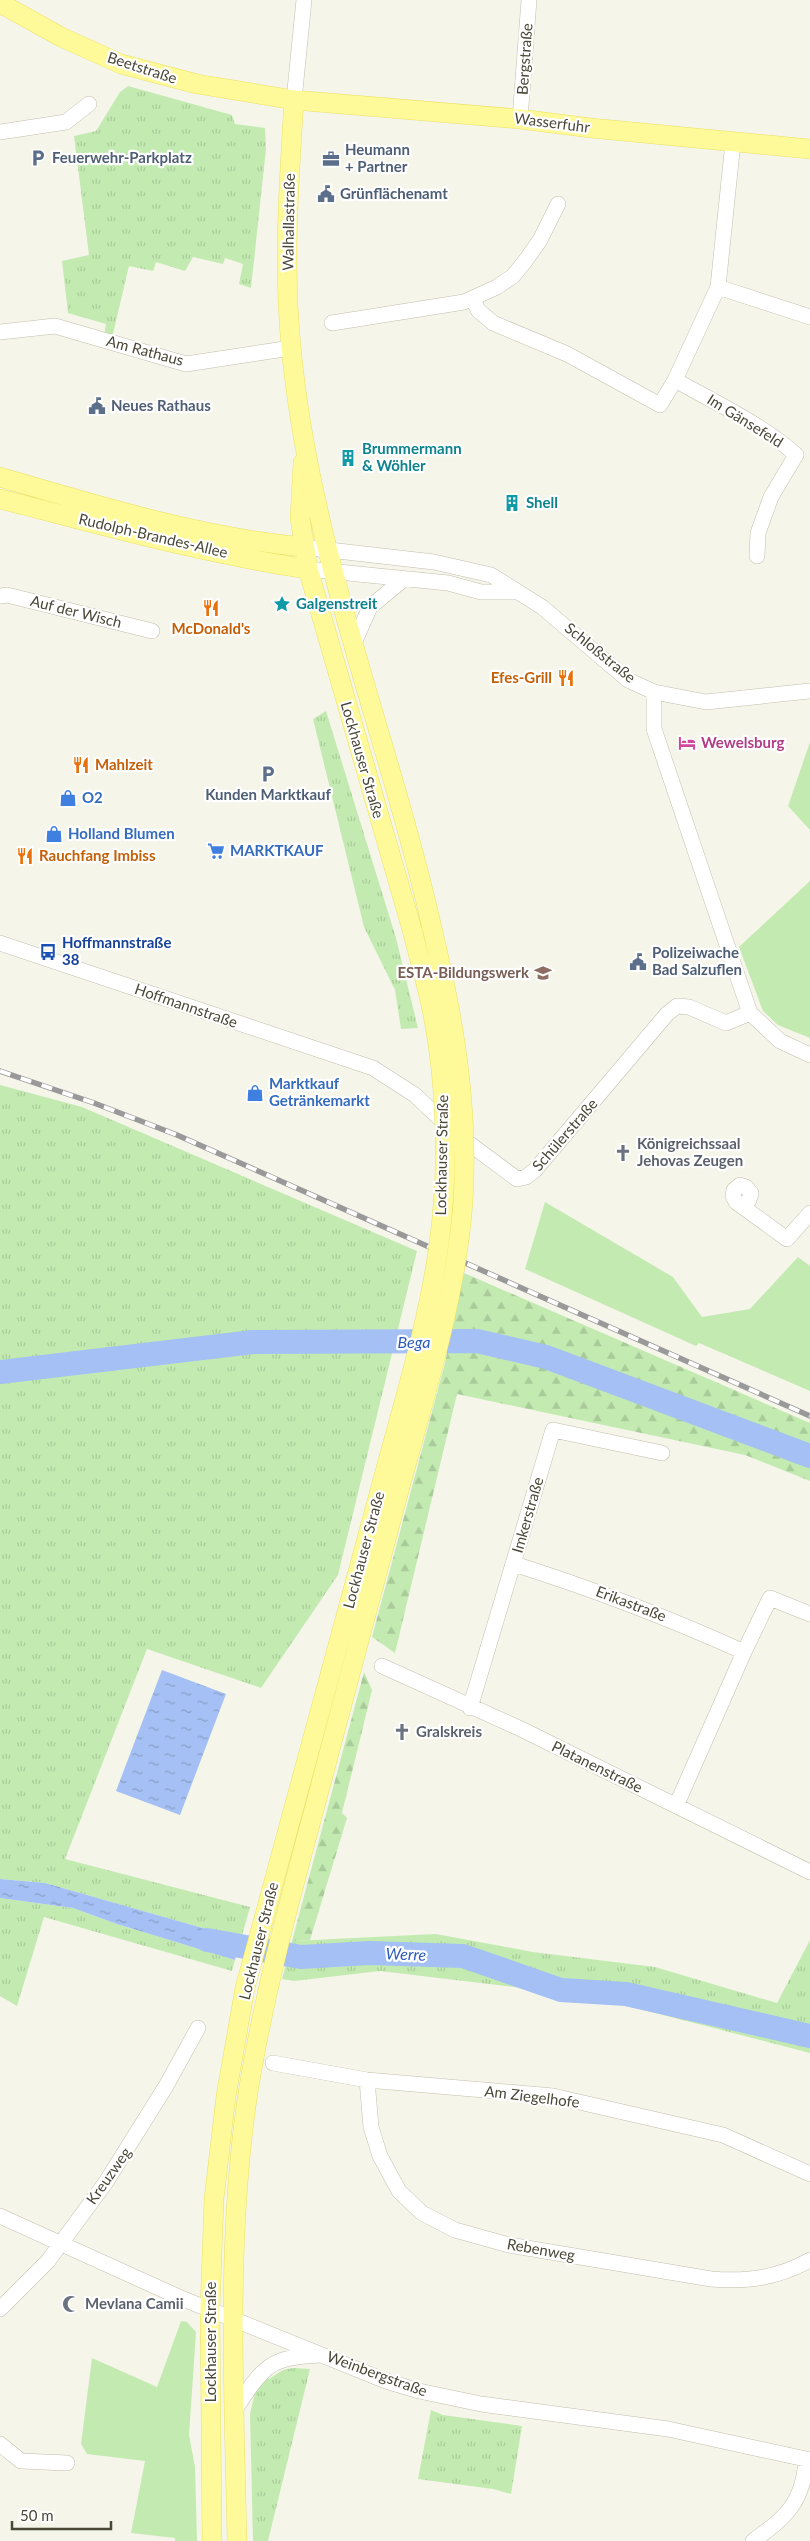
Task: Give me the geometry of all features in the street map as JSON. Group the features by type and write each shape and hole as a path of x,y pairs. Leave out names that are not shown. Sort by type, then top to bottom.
{"main road":[{"name":"Beetstraße","path":"0,4 61,37 121,64 197,84 294,100"},
{"name":"Wasserfuhr","path":"294,100 520,119 810,149"},
{"name":"Walhallastraße","path":"294,100 286,246 291,348 305,443 334,572"},
{"name":"Walhallastraße","path":"305,443 300,498 303,547 308,568"},
{"name":"Rudolph-Brandes-Allee","path":"0,477 200,531 270,544 303,547"},
{"name":"Rudolph-Brandes-Allee","path":"0,499 259,561 308,568"},
{"name":"Lockhauser Straße","path":"237,2541 233,2261 238,2178 248,2098 268,1991 290,1899 359,1639 430,1298 440,1243 443,1195 445,1132 441,1072 432,1010 413,933 308,568"},
{"name":"Lockhauser Straße","path":"212,2541 210,2309 215,2190 226,2096 245,1988 341,1634 391,1485 447,1305 463,1202 465,1144 456,1034 432,928 334,572"}],"street":[{"name":"Walhallastraße","path":"294,100 304,0"},
{"name":"Bergstraße","path":"520,119 529,0"},
{"path":"0,132 66,122 89,104"},
{"path":"473,299 478,310 493,323 567,354 660,406 675,380 718,287 733,142"},
{"path":"332,323 464,302 497,287 522,266 540,240 558,204"},
{"path":"718,287 810,317"},
{"name":"Am Rathaus","path":"0,332 55,326 186,364 291,348"},
{"name":"Im Gänsefeld","path":"675,380 738,416 788,448 796,456 768,506 758,533 757,556"},
{"name":"Schloßstraße","path":"303,547 434,562 491,575 515,592 548,611 628,680 654,692 706,702 810,691"},
{"name":"Schloßstraße","path":"308,568 448,583 481,592 515,592"},
{"path":"354,643 370,607 404,579"},
{"name":"Auf der Wisch","path":"4,596 152,631"},
{"path":"654,692 654,729 750,1013 780,1041 810,1055"},
{"name":"Hoffmannstraße","path":"0,943 373,1068"},
{"name":"Schülerstraße","path":"373,1068 415,1095 438,1119 511,1176 517,1179 526,1178 550,1154 677,1006 689,1007 726,1023 750,1013"},
{"path":"743,1207 787,1239 810,1213"},
{"name":"Imkerstraße","path":"470,1708 553,1430 662,1453"},
{"name":"Erikastraße","path":"514,1564 598,1591 682,1624 744,1652"},
{"path":"676,1806 770,1598 810,1614"},
{"name":"Platanenstraße","path":"382,1666 470,1708 520,1729 810,1872"},
{"name":"Kreuzweg","path":"0,2309 48,2261 111,2174 166,2086 198,2028"},
{"name":"Am Ziegelhofe","path":"273,2063 367,2080 553,2096 723,2135 810,2174"},
{"name":"Rebenweg","path":"367,2080 371,2127 380,2156 399,2191 422,2213 455,2230 509,2245 739,2282 766,2278 790,2271 810,2260"},
{"name":"Weinbergstraße","path":"0,2216 210,2309 418,2391 481,2404 668,2429 808,2460"},
{"path":"235,2410 256,2381 280,2361 321,2354"},
{"path":"0,2444 21,2461 67,2463"},
{"path":"753,2541 778,2523 791,2509 804,2481 808,2460"}],"green space":[{"path":"128,86 232,115 235,124 265,128 266,149 251,288 239,284 243,264 225,258 223,264 193,257 185,271 156,262 153,271 129,266 112,338 104,336 106,324 68,313 62,261 89,255 74,136 96,131 120,92"},
{"path":"326,711 396,938 418,1028 401,1029 395,990 364,927 313,719"},
{"path":"810,742 810,830 788,806"},
{"path":"810,881 810,1038 778,1025 763,1011 739,947"},
{"path":"0,1085 82,1107 417,1251 338,1575 261,1688 147,1649 65,1859 250,1907 241,1939 45,1883 0,1879"},
{"path":"545,1202 673,1277 702,1317 750,1309 798,1257 810,1266 810,1391 699,1343 696,1346 525,1269"},
{"path":"464,1273 810,1423 810,1481 745,1455 457,1394 395,1653 372,1637 445,1363"},
{"path":"364,1672 372,1690 342,1813 347,1818 310,1940 292,1941"},
{"path":"0,1898 73,1908 117,1924 235,1960 232,1971 44,1917 17,2006 0,1996"},
{"path":"436,1934 533,1952 655,1967 777,2003 810,1940 810,2053 590,1996 380,1971 294,1981 282,1979 292,1941"},
{"path":"181,2321 187,2322 196,2332 189,2435 195,2467 197,2541 175,2541 175,2538 131,2533 145,2461 87,2454 81,2444 92,2358 157,2387"},
{"path":"293,2368 310,2369 268,2541 253,2541 250,2414 255,2393 267,2377 269,2379 283,2370"},
{"path":"431,2410 443,2415 522,2426 511,2494 493,2489 418,2479"}],"water":[{"path":"162,1670 226,1694 180,1815 116,1791"},
{"path":"0,1879 45,1883 241,1939 235,1960 117,1924 73,1908 0,1898"}],"waterway":[{"name":"Bega","path":"0,1372 253,1342 477,1341 546,1357 810,1456"},
{"name":"Werre","path":"207,1940 301,1957 369,1953 463,1956 561,1990 626,1994 810,2036"}],"railway":[{"path":"0,1071 94,1103 177,1135 810,1416"}],"place":[{"name":"Feuerwehr-Parkplatz","path":"38,158"},
{"name":"Heumann + Partner","path":"331,159"},
{"name":"Grünflächenamt","path":"326,194"},
{"name":"Neues Rathaus","path":"97,406"},
{"name":"Brummermann & Wöhler","path":"348,458"},
{"name":"Shell","path":"512,503"},
{"name":"Galgenstreit","path":"282,604"},
{"name":"McDonald's","path":"211,608"},
{"name":"Efes-Grill","path":"566,678"},
{"name":"Wewelsburg","path":"687,743"},
{"name":"Mahlzeit","path":"81,765"},
{"name":"Kunden Marktkauf","path":"268,774"},
{"name":"O2","path":"68,798"},
{"name":"Holland Blumen","path":"54,834"},
{"name":"MARKTKAUF","path":"216,851"},
{"name":"Rauchfang Imbiss","path":"25,856"},
{"name":"Hoffmannstraße 38","path":"48,952"},
{"name":"Polizeiwache Bad Salzuflen","path":"638,962"},
{"name":"ESTA-Bildungswerk","path":"543,973"},
{"name":"Marktkauf Getränkemarkt","path":"255,1093"},
{"name":"Königreichssaal Jehovas Zeugen","path":"623,1153"},
{"name":"Gralskreis","path":"402,1732"},
{"name":"Mevlana Camii","path":"71,2304"}]}
